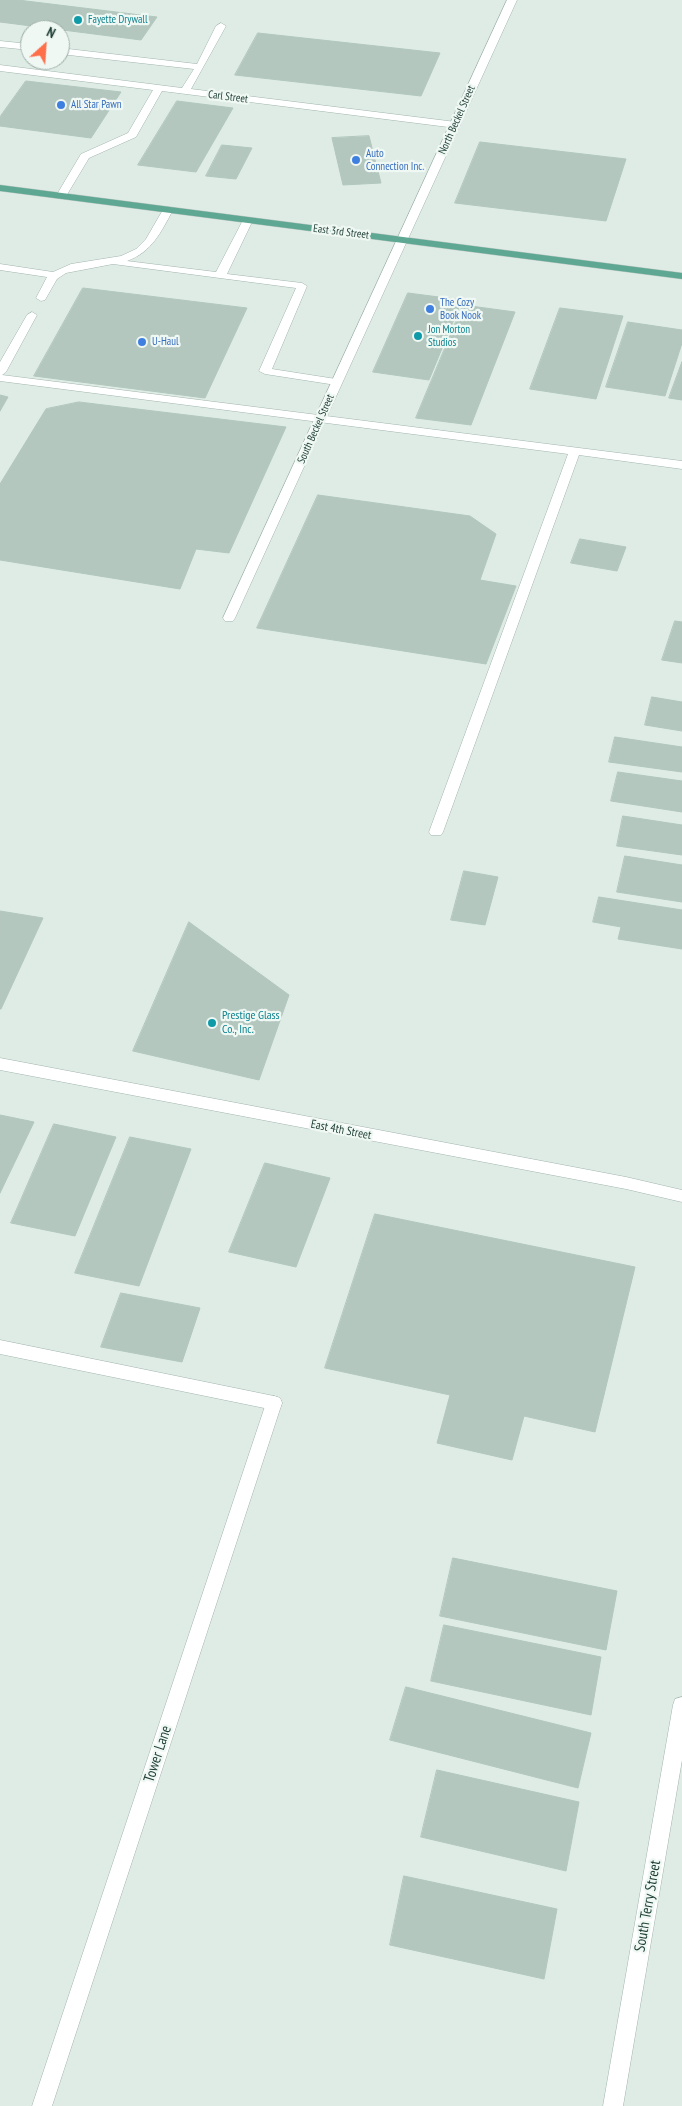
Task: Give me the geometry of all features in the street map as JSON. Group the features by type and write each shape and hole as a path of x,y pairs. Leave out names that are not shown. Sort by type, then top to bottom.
{"main road":[{"name":"East 3rd Street","path":"0,188 682,276"}],"street":[{"name":"North Beckel Street","path":"401,240 456,125 512,0"},
{"path":"185,91 221,26"},
{"path":"0,44 20,46"},
{"path":"70,52 200,67"},
{"name":"Carl Street","path":"1,70 456,125"},
{"path":"61,196 85,156 132,135 159,88"},
{"path":"0,267 55,275 73,268 110,262 134,255 150,242 168,210"},
{"path":"220,276 248,220"},
{"name":"South Beckel Street","path":"229,618 401,240"},
{"path":"110,262 302,286 265,371 336,382"},
{"path":"41,298 55,275"},
{"path":"0,372 32,315"},
{"path":"0,348 13,349"},
{"path":"0,378 682,464"},
{"path":"436,832 574,450"},
{"name":"East 4th Street","path":"0,1064 626,1183 682,1196"},
{"name":"Tower Lane","path":"0,1347 274,1403 42,2106"},
{"name":"South Terry Street","path":"613,2106 682,1705"}],"building":[{"name":"Fayette Drywall","path":"0,0 18,0 157,17 141,40 70,31 70,20 20,20 20,25 0,22"},
{"path":"258,33 440,53 421,96 235,75"},
{"name":"All Star Pawn","path":"26,81 121,92 91,138 0,126 0,117"},
{"path":"177,101 233,108 196,172 138,165"},
{"name":"Auto Connection Inc.","path":"369,136 381,183 343,185 332,138"},
{"path":"480,142 626,159 606,221 455,203"},
{"path":"222,145 252,148 236,179 206,176"},
{"name":"U-Haul","path":"83,288 247,308 205,398 34,376"},
{"name":"Jon Morton Studios","path":"408,293 462,300 429,380 373,372"},
{"path":"463,305 515,312 471,425 416,418"},
{"path":"560,308 623,316 596,399 530,389"},
{"path":"628,322 682,330 682,343 665,396 606,387"},
{"path":"682,362 682,400 669,398"},
{"path":"0,395 8,397 0,411"},
{"path":"79,402 286,427 229,553 196,549 180,589 0,560 0,484 46,409"},
{"path":"318,495 470,516 496,534 480,580 516,586 486,664 257,628"},
{"path":"580,539 626,547 617,571 571,563"},
{"path":"675,621 682,622 682,663 662,660"},
{"path":"652,697 682,702 682,731 645,725"},
{"path":"615,737 682,747 682,772 609,762"},
{"path":"618,772 682,781 682,812 611,801"},
{"path":"623,816 682,825 682,855 617,846"},
{"path":"625,856 682,865 682,902 617,892"},
{"path":"464,871 498,877 485,925 451,920"},
{"path":"599,897 682,910 682,949 618,939 621,927 593,922"},
{"path":"0,911 43,918 1,1009 0,1009"},
{"name":"Prestige Glass Co., Inc.","path":"189,922 289,995 259,1080 133,1051"},
{"path":"0,1115 34,1122 0,1193"},
{"path":"54,1124 116,1137 75,1236 11,1223"},
{"path":"130,1137 191,1149 139,1286 75,1273"},
{"path":"265,1163 330,1178 296,1267 229,1252"},
{"path":"375,1214 635,1267 595,1432 524,1416 512,1460 437,1443 450,1395 325,1368"},
{"path":"121,1293 200,1308 182,1362 101,1347"},
{"path":"453,1558 617,1591 606,1650 440,1616"},
{"path":"444,1625 601,1657 591,1715 431,1681"},
{"path":"406,1687 591,1733 578,1788 390,1740"},
{"path":"437,1770 579,1802 566,1871 421,1837"},
{"path":"404,1876 557,1909 544,1979 390,1945"}],"place":[{"name":"Fayette Drywall","path":"78,20"},
{"name":"All Star Pawn","path":"61,105"},
{"name":"Auto Connection Inc.","path":"356,160"},
{"name":"The Cozy Book Nook","path":"430,309"},
{"name":"Jon Morton Studios","path":"418,336"},
{"name":"U-Haul","path":"142,342"},
{"name":"Prestige Glass Co., Inc.","path":"212,1023"}]}
